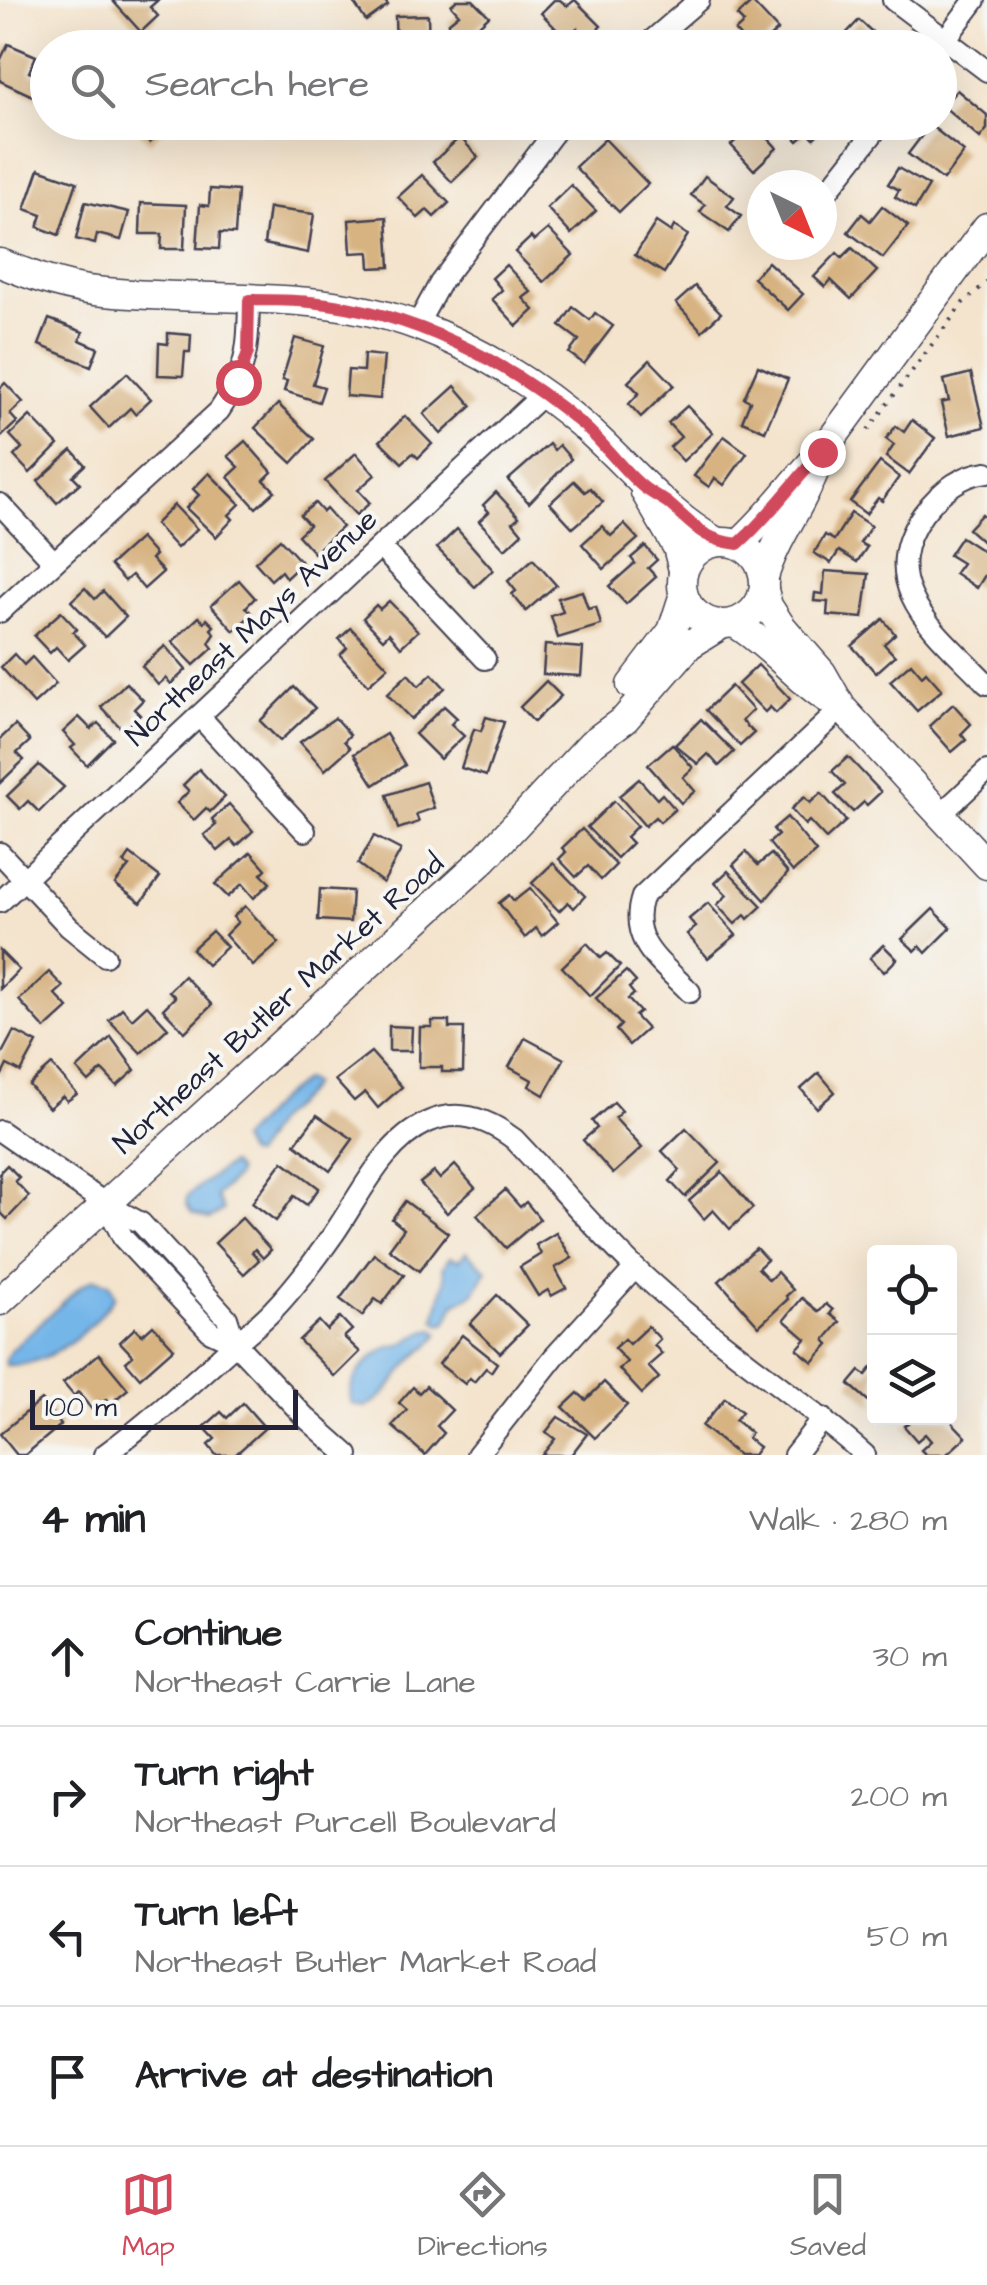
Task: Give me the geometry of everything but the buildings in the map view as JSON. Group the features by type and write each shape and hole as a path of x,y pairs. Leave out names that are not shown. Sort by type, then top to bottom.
{"main road":[{"path":"683,583 696,551 727,543 758,526 822,452 987,227"},
{"path":"0,264 30,276 91,290 312,302 417,325 487,358 584,426 642,486 666,501 698,532 753,554 768,606 780,626 822,673 842,708 987,865"},
{"path":"728,624 752,614 778,540 806,494 822,452"},
{"path":"642,486 677,547 683,583 700,619 728,624 765,642 807,687 842,708"},
{"name":"Northeast Butler Market Road","path":"591,744 608,711 672,632 683,583"},
{"name":"Northeast Butler Market Road","path":"0,1301 484,858 591,744 625,720 689,644 728,624"}],"street":[{"path":"665,30 699,0"},
{"path":"893,0 927,30"},
{"path":"952,30 975,0"},
{"path":"957,52 987,71"},
{"path":"417,325 440,283 548,140"},
{"path":"837,179 868,140"},
{"path":"0,612 218,410 238,382 248,352 249,300"},
{"name":"Northeast Mays Avenue","path":"0,902 542,395"},
{"path":"987,472 959,480 926,510 905,550 903,569 915,604 987,684"},
{"path":"0,504 54,562"},
{"path":"380,547 485,659"},
{"path":"690,992 641,937 636,924 642,897 842,708"},
{"path":"199,716 305,831"},
{"path":"940,814 987,771"},
{"path":"0,853 69,927 105,956"},
{"path":"104,1455 142,1428 270,1314 304,1274 382,1161 426,1122 447,1116 493,1123 514,1139 636,1268 865,1455"},
{"path":"0,1131 106,1204 124,1238 210,1332 235,1343 304,1417 348,1455"},
{"path":"477,1455 554,1357 636,1268"},
{"path":"794,1455 823,1418"}],"path":[{"path":"862,438 963,303 987,282"}],"water":[{"path":"304,1080 312,1084 308,1090 276,1121 253,1156 248,1155 240,1140 281,1097"},
{"path":"231,1164 237,1171 236,1177 216,1196 223,1210 209,1219 192,1213 186,1204 187,1197"},
{"path":"466,1252 487,1270 473,1294 455,1304 447,1322 442,1324 435,1320 445,1279 443,1267 450,1257 459,1260"},
{"path":"94,1279 109,1283 115,1296 81,1334 38,1360 6,1365 10,1351 81,1286"},
{"path":"434,1329 439,1333 436,1337 379,1398 365,1407 352,1404 355,1378 367,1363 382,1351"}],"route":[{"path":"238,382 248,352 249,300 312,302 417,325 487,358 542,395 584,426 642,486 666,501 698,532 717,542 738,544 822,452"}]}
